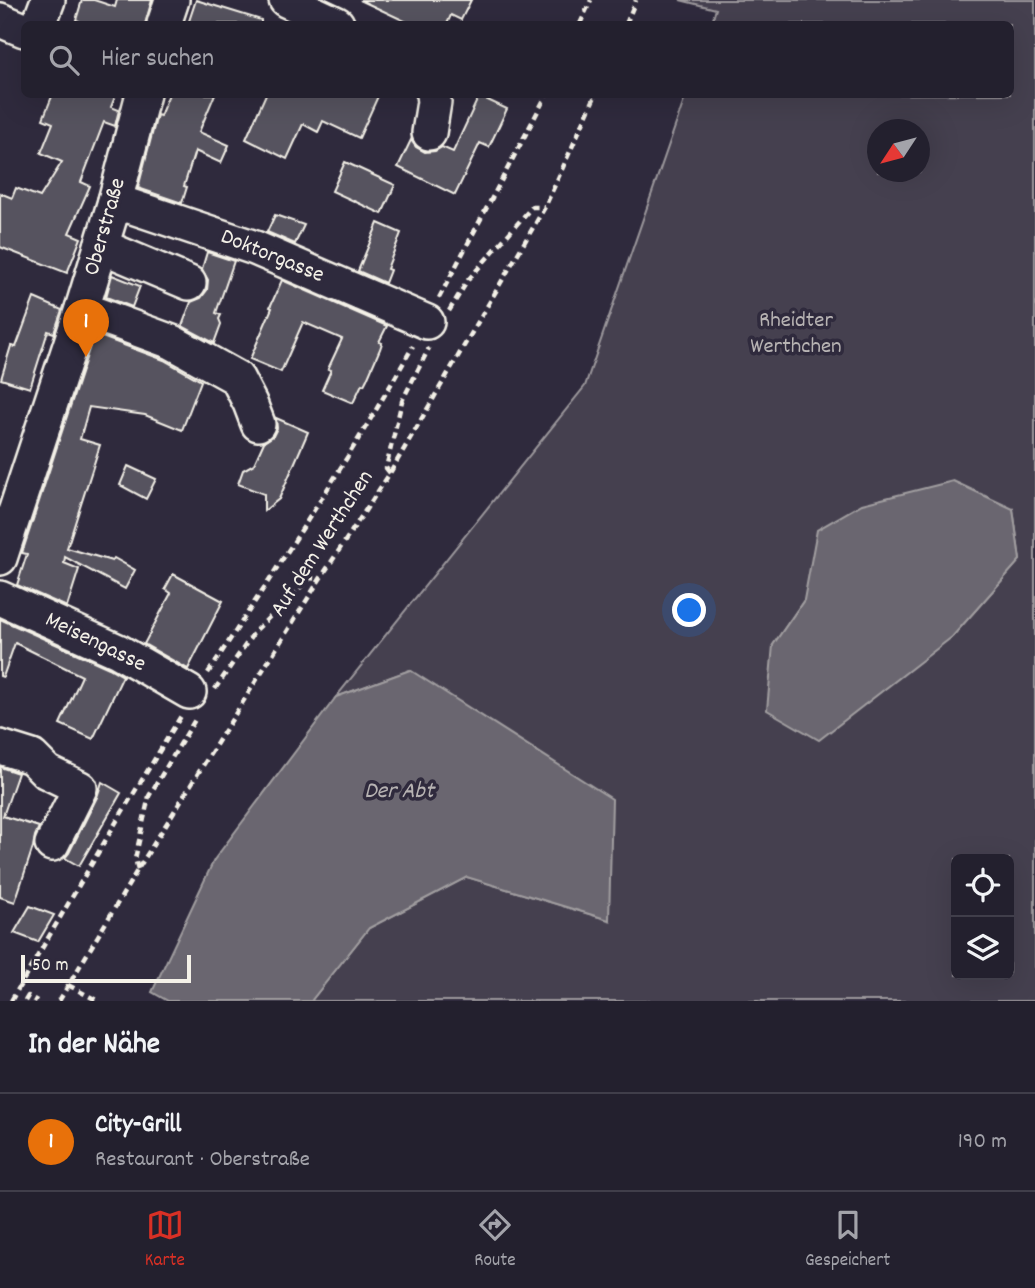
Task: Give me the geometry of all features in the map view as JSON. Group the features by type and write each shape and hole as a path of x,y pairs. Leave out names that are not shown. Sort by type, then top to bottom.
{"street":[{"path":"40,21 48,0"},
{"path":"165,21 172,0"},
{"path":"286,0 331,21"},
{"path":"0,20 21,29"},
{"name":"Oberstraße","path":"0,558 82,309 115,201 142,98"},
{"path":"429,133 434,98"},
{"name":"Doktorgasse","path":"115,201 255,248 433,325"},
{"path":"101,246 189,283"},
{"path":"82,309 172,342 237,378 258,424"},
{"name":"Meisengasse","path":"0,597 118,651 196,696"},
{"path":"0,747 32,757 47,772 80,788 52,844"}],"path":[{"path":"581,21 591,0"},
{"path":"627,21 636,0"},
{"path":"390,473 386,468 402,401 433,325 545,98"},
{"name":"Auf dem Werthchen","path":"59,1001 138,869 320,579 390,473 545,207 594,98"},
{"path":"11,1001 118,819 433,325 468,280 532,207 545,207"},
{"path":"138,869 135,859 149,796 196,696 255,631 310,578 320,579"},
{"path":"68,985 98,1001"},
{"path":"25,1001 28,996 37,1001"}],"green space":[{"name":"Rheidter Werthchen","path":"680,0 1035,0 1035,1001 311,1001 369,928 467,877 609,920 410,670 336,697 585,386 685,98 1014,98 1014,21 712,21 716,9","holes":["1013,509 1020,560 952,637 773,645 804,600"]}],"water":[{"path":"953,481 1013,509 1020,560 952,637 819,740 767,710 773,645 804,600 817,530 862,504"},
{"name":"Der Abt","path":"410,670 612,799 609,920 467,877 369,928 311,1001 168,1001 152,992 214,860 336,697"}],"building":[{"path":"82,0 94,0 115,7 117,0 152,0 146,21 76,20"},
{"path":"196,0 261,20 261,21 189,21"},
{"path":"360,0 471,0 461,20 451,15 448,21 405,21"},
{"path":"51,98 114,98 111,107 119,110 115,126 104,122 81,182 90,186 69,233 81,238 67,273 0,247 0,193 12,198 16,188 40,197 62,162 41,153 53,123 43,119"},
{"path":"167,98 213,98 199,132 229,145 221,163 195,151 184,186 187,187 182,203 138,188 157,115 160,116"},
{"path":"264,98 377,98 359,138 323,121 318,132 303,124 287,159 246,139"},
{"path":"478,98 507,109 489,147 480,143 455,195 398,167 411,140 425,152 442,147 453,152"},
{"path":"345,162 395,185 382,214 332,191"},
{"path":"275,215 304,225 295,244 267,232"},
{"path":"378,223 401,233 387,269 390,270 385,283 358,271"},
{"path":"207,252 234,261 216,313 221,315 221,324 214,343 182,326 191,302 201,298 207,290 208,280 202,269"},
{"path":"112,275 140,286 132,307 106,297"},
{"path":"282,280 387,326 367,379 353,403 322,390 342,339 303,322 281,372 250,359"},
{"path":"34,298 62,310 54,333 48,331 30,388 1,379 11,346 16,347"},
{"path":"94,334 164,360 201,381 182,430 145,415 89,407 80,439 100,445 67,548 112,561 114,558 135,570 125,589 65,557 64,563 79,569 67,607 17,585 27,554 22,553"},
{"path":"276,418 308,432 279,499 264,511 264,494 238,484 243,470 254,464 264,442 273,436 277,428"},
{"path":"128,466 156,479 146,499 120,485"},
{"path":"173,574 223,601 188,669 144,644 171,593 165,589"},
{"path":"0,619 123,676 93,739 60,724 82,676 15,643 3,677 0,676"},
{"path":"0,767 18,773 3,816 39,827 15,902 0,897"},
{"path":"102,782 121,793 79,866 65,858"},
{"path":"30,906 54,915 38,942 14,933"}],"place":[{"name":"City-Grill","path":"86,357"}]}
